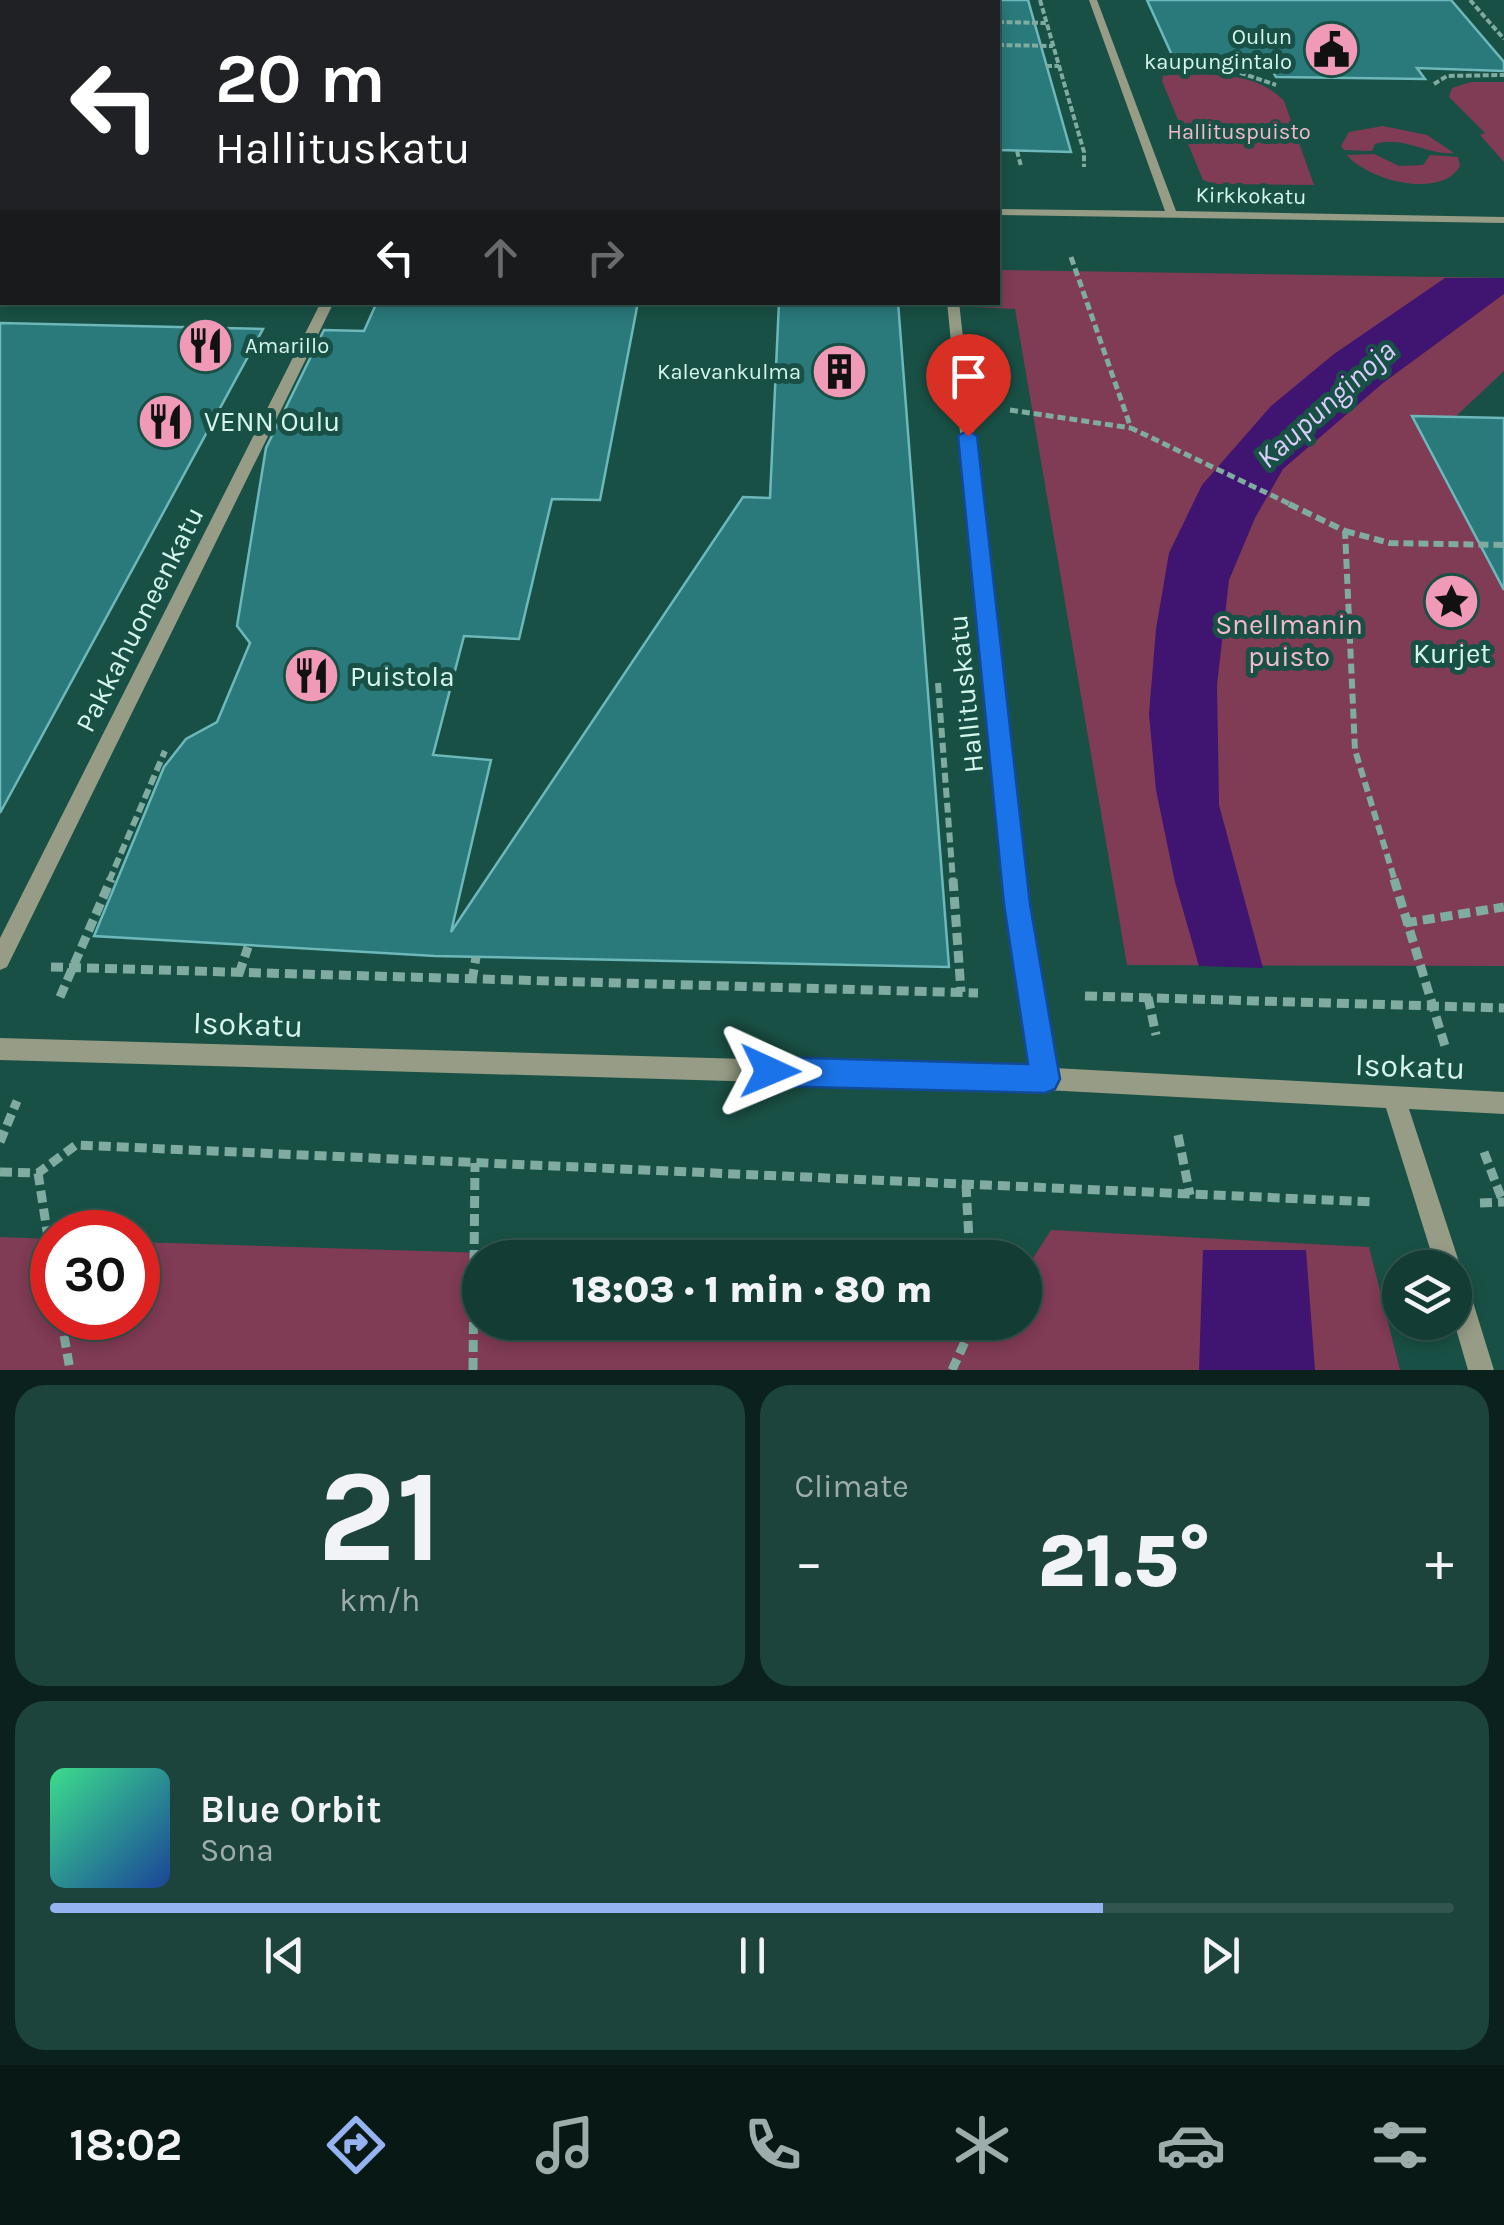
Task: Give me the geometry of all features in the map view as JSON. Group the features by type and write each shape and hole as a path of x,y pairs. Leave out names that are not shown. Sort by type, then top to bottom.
{"street":[{"path":"1094,0 1172,215"},
{"name":"Kirkkokatu","path":"1000,212 1504,220"},
{"name":"Pakkahuoneenkatu","path":"0,960 327,305"},
{"name":"Hallituskatu","path":"953,305 1030,996 1045,1079"},
{"name":"Isokatu","path":"0,1050 1045,1079 1504,1103"},
{"path":"1394,1100 1444,1250"},
{"path":"1471,1340 1480,1370"}],"path":[{"path":"1040,0 1084,152 1084,169"},
{"path":"1470,0 1504,39"},
{"path":"1000,22 1046,23"},
{"path":"1490,23 1504,23"},
{"path":"1000,45 1053,46"},
{"path":"1046,66 1059,66"},
{"path":"1148,67 1233,69 1260,76 1276,86"},
{"path":"1434,84 1448,76 1504,75"},
{"path":"1017,151 1021,166"},
{"path":"1069,250 1131,428"},
{"path":"1018,410 1131,428 1345,531 1390,544 1504,545"},
{"path":"1345,531 1355,750 1430,1002"},
{"path":"937,663 962,992"},
{"path":"1405,922 1504,907"},
{"path":"240,974 248,947"},
{"path":"472,981 476,956"},
{"path":"35,966 1030,996 1430,1002 1504,1008"},
{"path":"0,1172 38,1173 76,1144 1430,1204"},
{"path":"473,1370 476,1163"},
{"path":"38,1173 44,1210"},
{"path":"966,1185 969,1240"},
{"path":"65,1340 70,1370"},
{"path":"952,1370 966,1340"}],"green space":[{"name":"Hallituspuisto","path":"1163,76 1231,76 1272,91 1284,101 1314,185 1214,184 1203,180 1162,81"},
{"path":"1471,82 1504,82 1504,162 1480,135 1485,133 1449,97 1452,88"},
{"path":"1383,126 1427,135 1454,153 1396,142 1375,144 1372,151 1344,150 1341,146 1349,132"},
{"path":"1374,154 1399,166 1423,165 1430,155 1458,157 1460,166 1451,176 1437,182 1404,183 1370,172 1347,155"},
{"name":"Snellmanin puisto","path":"1000,270 1504,278 1504,371 1455,417 1413,416 1504,523 1504,966 1127,965 1015,309 974,307 1000,305"},
{"path":"1051,1230 1369,1247 1382,1299 1382,1340 1392,1340 1400,1370 0,1370 0,1237 30,1238 30,1340 160,1340 160,1243 462,1252 462,1340 1042,1340 1042,1244"}],"water":[{"name":"Kaupunginoja","path":"1445,278 1504,278 1504,294 1383,383 1283,469 1255,518 1229,580 1217,685 1219,805 1263,968 1199,966 1175,882 1156,790 1149,714 1156,629 1169,553 1202,485 1271,406 1334,354"},
{"path":"1203,1250 1306,1250 1315,1370 1199,1370"}],"building":[{"path":"1000,0 1028,0 1071,152 1000,150"},
{"name":"Oulun kaupungintalo","path":"1147,0 1451,0 1504,62 1504,71 1417,68 1425,79 1276,77 1269,65 1176,64"},
{"path":"376,305 637,305 600,500 552,499 519,639 464,636 433,755 491,760 451,932 743,497 770,498 779,305 898,305 949,967 435,956 94,936 164,767 186,739 217,722 250,643 237,626 266,448 324,330 364,331"},
{"path":"0,323 263,329 0,813"},
{"path":"1412,416 1504,418 1504,590"}],"place":[{"name":"Oulun kaupungintalo","path":"1331,49"},
{"name":"Amarillo","path":"206,345"},
{"name":"Kalevankulma","path":"840,371"},
{"name":"VENN Oulu","path":"165,421"},
{"name":"Kurjet","path":"1452,602"},
{"name":"Puistola","path":"311,676"}],"route":[{"path":"770,1071 1045,1079 1032,1017 1017,904 968,436"}]}
